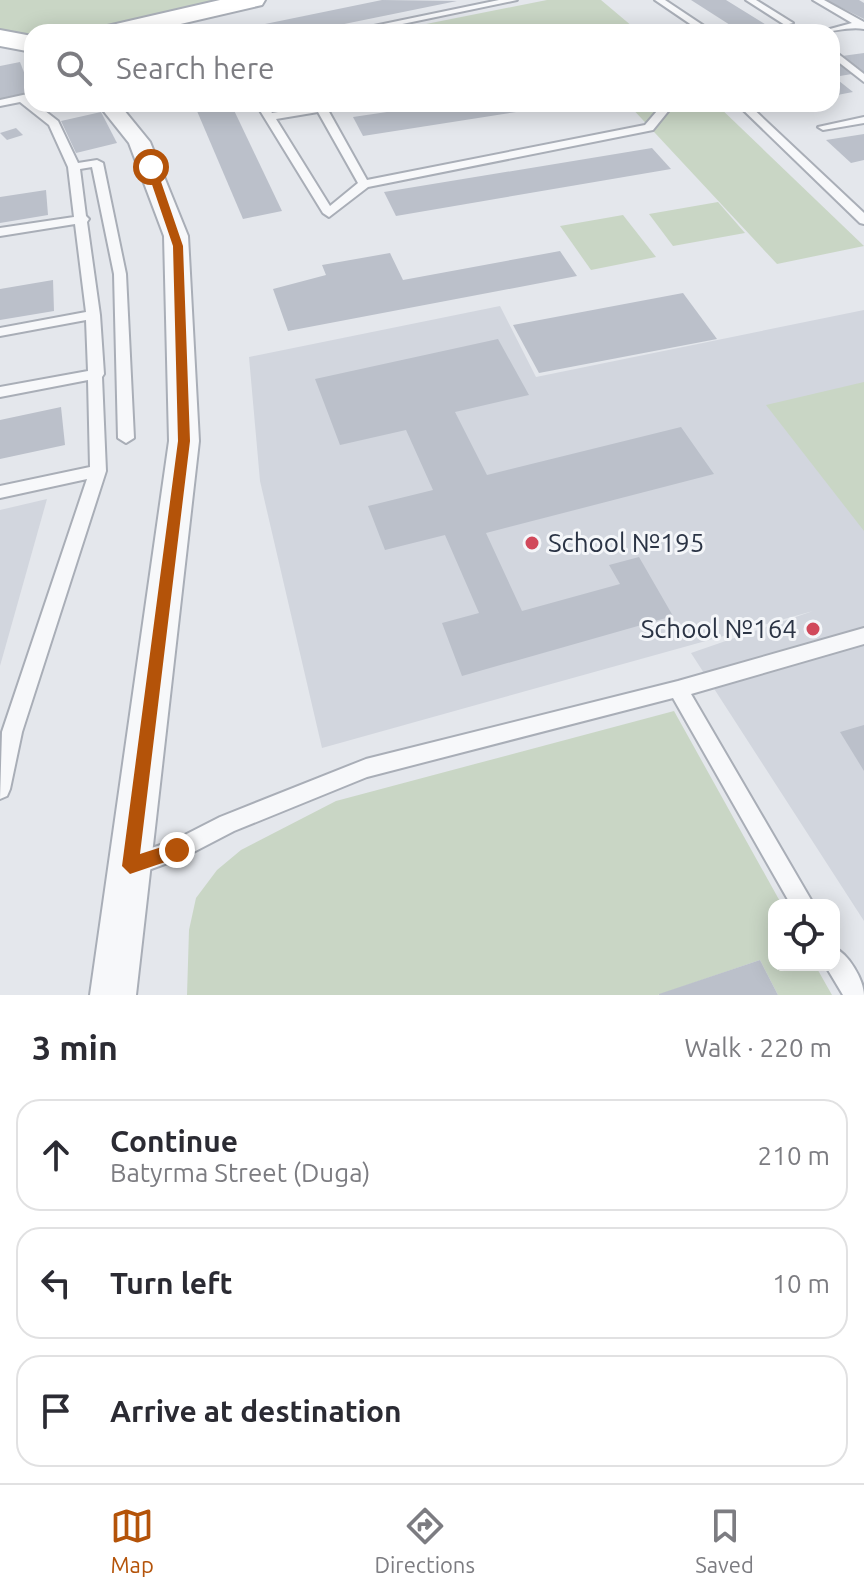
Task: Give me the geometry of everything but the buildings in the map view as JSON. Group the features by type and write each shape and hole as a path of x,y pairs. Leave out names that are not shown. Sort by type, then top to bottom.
{"main road":[{"path":"147,24 253,0"},
{"path":"0,41 24,43"}],"street":[{"path":"113,995 184,441 183,345 176,236 139,142 115,112"}],"lane":[{"path":"391,24 513,0"},
{"path":"659,0 696,24"},
{"path":"750,0 788,23"},
{"path":"817,0 863,25"},
{"path":"840,29 863,25"},
{"path":"840,59 864,79"},
{"path":"0,103 24,98"},
{"path":"0,789 12,732 98,471 97,374 83,219 74,167 54,123 43,112"},
{"path":"266,112 329,213 364,184 649,128 662,112"},
{"path":"269,117 298,112"},
{"path":"323,112 364,184"},
{"path":"750,112 864,220"},
{"path":"823,127 864,120"},
{"path":"74,167 97,163 120,274 126,438"},
{"path":"0,232 83,219"},
{"path":"0,332 93,315"},
{"path":"0,392 97,374"},
{"path":"0,492 98,471"},
{"path":"130,866 177,850 227,824 366,768 678,689 864,636"},
{"path":"678,689 800,899"},
{"path":"840,969 856,995"}],"shaded area":[{"name":"School №195","path":"500,306 536,377 864,310 864,921 691,653 813,611 322,748 260,481 249,357"},
{"path":"47,499 0,666 0,510"}],"green space":[{"path":"0,0 222,0 124,24 24,24 24,34 0,29"},
{"path":"547,0 601,0 630,24 426,24"},
{"path":"635,112 724,112 864,246 777,264"},
{"path":"718,202 745,233 673,246 649,214"},
{"path":"623,215 656,257 591,270 560,226"},
{"path":"864,382 864,531 766,405"},
{"path":"674,711 779,899 768,899 768,971 818,971 832,995 778,995 760,960 658,995 187,995 189,930 196,898 217,870 241,850 336,801"}],"place":[{"name":"School №195","path":"532,543"},
{"name":"School №164","path":"813,629"}],"route":[{"path":"151,167 178,246 184,441 130,866 177,850"}]}
